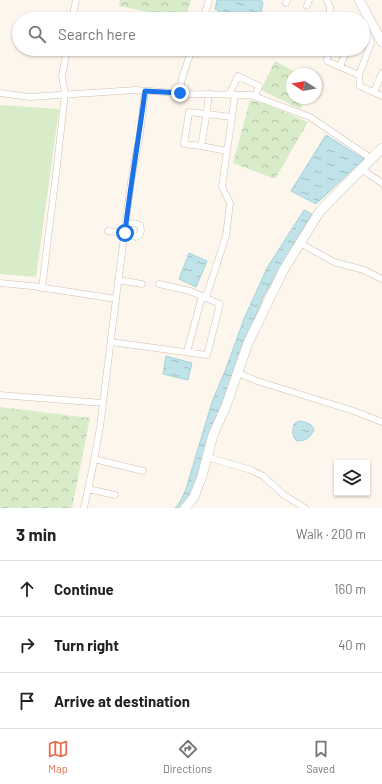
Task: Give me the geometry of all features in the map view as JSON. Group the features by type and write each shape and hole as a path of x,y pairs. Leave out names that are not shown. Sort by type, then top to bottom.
{"street":[{"path":"73,12 76,0"},
{"path":"205,12 209,0"},
{"path":"327,0 330,7 330,12"},
{"path":"359,0 366,12"},
{"path":"370,20 382,42"},
{"path":"42,288 65,94 62,76 66,56"},
{"path":"180,93 182,78 190,56"},
{"path":"327,56 327,61 360,75"},
{"path":"340,66 344,56"},
{"path":"367,56 360,75 360,86 382,96"},
{"path":"374,92 382,73"},
{"path":"187,352 204,297 226,236 230,203 222,187 232,117 232,95 238,76 259,86 255,96"},
{"path":"0,93 29,97 136,90 251,95 310,117 372,159"},
{"path":"84,508 103,403 131,182 140,134 145,91"},
{"path":"201,146 209,94"},
{"path":"227,151 184,144 189,112 232,117"},
{"path":"185,508 194,497 202,476 213,435 226,406 248,344 284,269 320,211 382,148"},
{"path":"361,169 382,183"},
{"path":"108,231 125,233 136,237 140,234 140,225 129,223 126,225"},
{"path":"300,243 334,262 364,270 382,279"},
{"path":"118,280 142,284"},
{"path":"0,284 42,288 116,299"},
{"path":"111,342 207,355 220,304 190,291 158,284"},
{"path":"238,373 257,381 354,411 382,422"},
{"path":"0,395 103,403"},
{"path":"207,457 251,470 264,476 284,495 305,508"},
{"path":"94,459 143,471"},
{"path":"88,489 115,494"}],"green space":[{"path":"120,0 191,0 187,12 148,12 119,6"},
{"path":"275,61 288,68 286,68 286,102 261,90"},
{"path":"250,100 266,104 308,122 275,179 233,163"},
{"path":"290,104 303,104 300,109"},
{"path":"0,105 59,109 36,277 0,274"},
{"path":"0,407 90,418 72,508 0,508"}],"water":[{"path":"217,0 261,0 263,3 261,12 220,12 215,9"},
{"path":"326,135 364,159 316,204 291,191"},
{"path":"304,210 312,214 263,297 227,391 189,498 180,508 175,508 180,502 186,489 212,402 244,319 267,268"},
{"path":"189,253 207,261 196,287 179,279"},
{"path":"166,356 192,363 188,380 163,374"},
{"path":"299,421 310,424 314,430 307,438 297,441 293,435 293,429 294,424"}],"route":[{"path":"125,233 145,91 180,93"}]}
